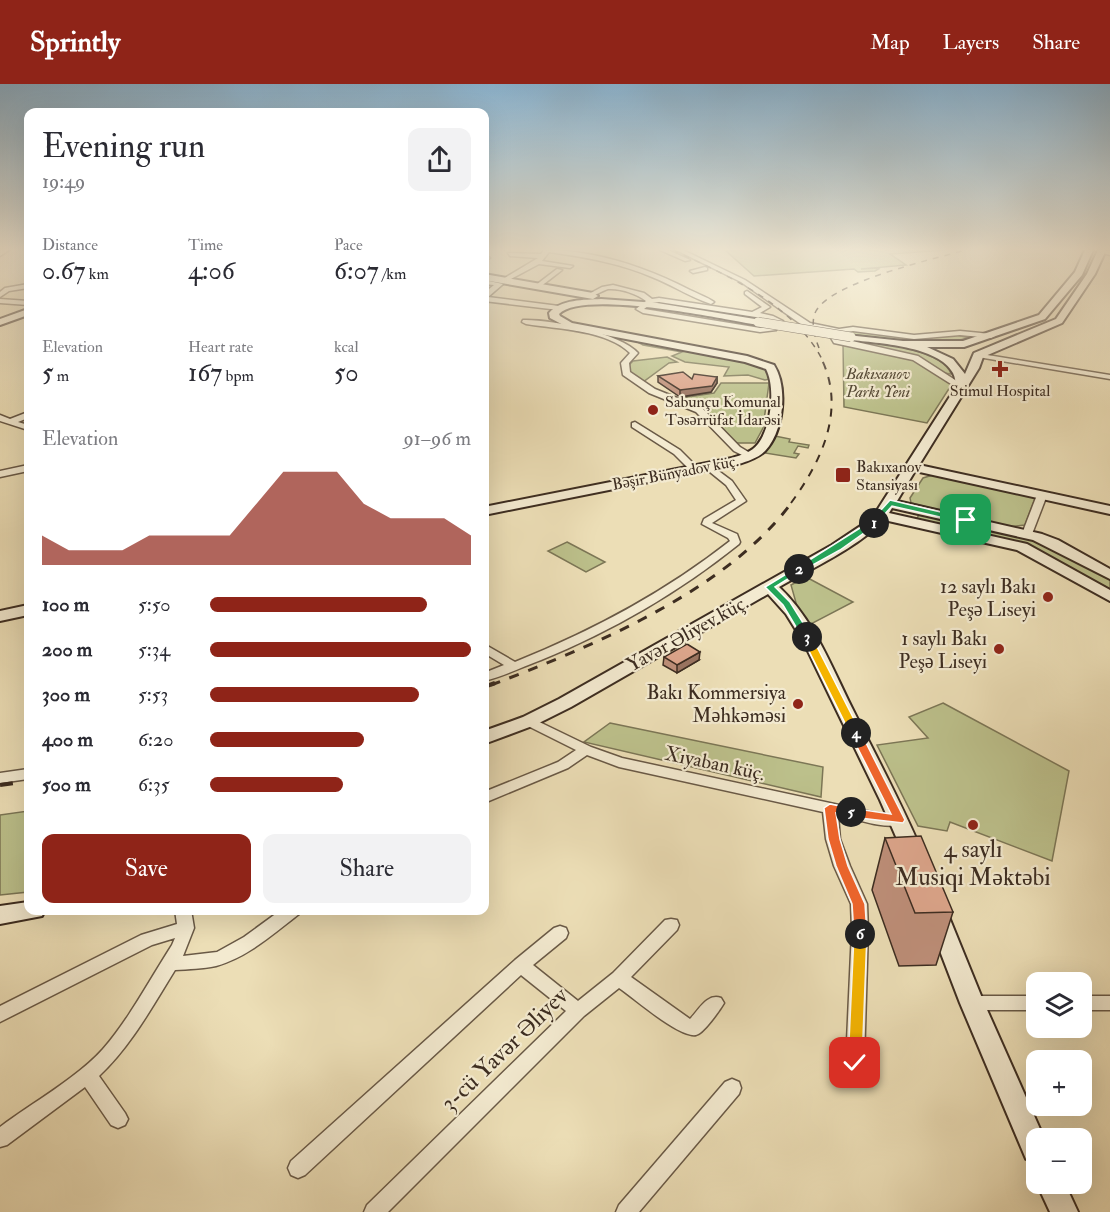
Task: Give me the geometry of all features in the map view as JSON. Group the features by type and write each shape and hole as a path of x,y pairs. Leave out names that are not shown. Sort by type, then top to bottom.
{"main road":[{"path":"555,303 558,308 581,303"},
{"path":"668,303 897,344 964,360 1062,319 1072,303"},
{"path":"962,387 960,372 942,356 938,349 991,336 1046,314 1055,303"},
{"name":"Bəşir Bünyadov küç.","path":"489,510 750,456 761,448 772,429 776,378 770,367 747,360 569,325 554,316 558,308"},
{"path":"0,322 24,313"},
{"path":"991,336 1007,341"},
{"path":"897,344 951,345 970,348 978,355"},
{"name":"Yavər Əliyev küç.","path":"489,736 529,721 565,703 849,540 888,505 974,368 978,355"},
{"path":"912,467 1110,510"},
{"path":"888,505 1027,534 1053,543 1110,575"},
{"path":"888,505 1022,547 1110,596"},
{"path":"770,587 787,604 802,628 899,820 923,878"},
{"path":"0,616 24,611"},
{"path":"931,899 972,1004 1026,1128"},
{"path":"0,915 24,911"},
{"path":"1056,1194 1064,1212"}],"street":[{"path":"522,303 558,308"},
{"path":"649,303 639,309 645,312 757,330 770,330 779,321 775,318 756,318 735,311 673,303"},
{"path":"713,303 735,311"},
{"path":"756,318 767,308 760,303"},
{"path":"778,303 804,324 839,331 853,328 914,338 960,333 991,336"},
{"path":"541,305 526,322 602,336 626,344 634,353 625,363 626,373 652,391 699,410 737,449 750,456"},
{"path":"839,331 835,338 839,342 915,358 962,387"},
{"path":"978,355 1110,377"},
{"path":"0,425 24,416"},
{"path":"0,418 24,426"},
{"path":"635,425 677,452 694,469"},
{"path":"489,675 574,640 658,597 685,581 735,542 733,537 708,524 708,521 741,501 733,487 708,466"},
{"path":"0,474 24,469"},
{"path":"1027,534 1042,495"},
{"path":"489,650 513,666"},
{"name":"Xiyaban küç.","path":"529,721 586,750 626,764 876,818 899,820"},
{"path":"489,796 563,765 586,750"},
{"path":"0,778 24,775"},
{"path":"830,808 834,839 842,866 859,904 855,1063"},
{"path":"171,963 202,962 222,957 240,948 286,915"},
{"path":"0,1014 184,919 185,936 171,963 125,1034 108,1055 87,1075 0,1138"},
{"name":"3-cü Yavər Əliyev","path":"374,1212 578,1011 619,978 671,925"},
{"path":"298,1168 521,965 560,933"},
{"path":"521,965 578,1011"},
{"path":"619,978 686,1026 694,1028 715,1003"},
{"path":"972,1004 1026,1004"},
{"path":"1092,1004 1110,1004"},
{"path":"87,1075 118,1119"},
{"path":"626,1212 732,1088"}],"green space":[{"path":"856,330 913,339 958,335 968,338 922,343 845,333"},
{"path":"841,338 902,347 919,352 945,365 951,374 944,373 919,357 851,343"},
{"path":"634,340 746,362 765,369 770,379 765,380 748,375 724,376 729,367 685,362 672,356 682,352 643,345"},
{"name":"Bakıxanov Parkı Yeni","path":"843,344 914,359 952,384 927,423 844,407"},
{"path":"667,357 677,362 669,363 643,382 627,367 633,361"},
{"path":"721,383 769,383 763,428 755,443 735,443 711,417 681,398 714,393"},
{"path":"775,436 790,439 789,442 809,445 808,448 798,446 794,453 799,454 796,458 765,453"},
{"path":"936,474 1036,496 1025,525 1008,527 911,503 910,498 923,478"},
{"path":"920,513 1035,540 1110,579 1110,592 1030,546 916,520"},
{"path":"567,542 605,562 586,572 548,551"},
{"path":"806,577 853,602 811,624 800,617 791,585"},
{"path":"943,703 1069,771 1052,861 950,822 947,831 918,826 877,745 928,738 909,717"},
{"path":"610,723 823,767 821,797 584,742"},
{"path":"24,812 24,892 0,895 0,815"}],"building":[{"path":"683,372 692,379 694,374 717,377 712,386 680,390 658,376"},
{"path":"687,644 700,652 677,665 664,657"},
{"path":"921,836 953,912 915,913 885,838"}],"railway":[{"path":"770,303 795,323 823,361"},
{"path":"819,348 813,320 816,311 824,303"},
{"path":"791,503 812,471 827,435 831,417 829,379 822,360"},
{"path":"491,685 613,634 695,589 732,563 765,534 792,502"},
{"path":"489,685 495,683"},
{"path":"0,785 24,782"}],"place":[{"name":"Stimul Hospital","path":"1000,369"},
{"name":"Sabunçu Komunal Təsərrüfat İdarəsi","path":"653,410"},
{"name":"Bakıxanov Stansiyası","path":"843,475"},
{"name":"12 saylı Bakı Peşə Liseyi","path":"1048,597"},
{"name":"1 saylı Bakı Peşə Liseyi","path":"999,649"},
{"name":"Bakı Kommersiya Məhkəməsi","path":"798,704"},
{"name":"4 saylı Musiqi Məktəbi","path":"973,825"}],"route":[{"path":"855,1063 859,904 842,866 834,839 830,808 876,818 899,820 812,646 787,604 770,587 870,526 890,503 966,520"}]}
